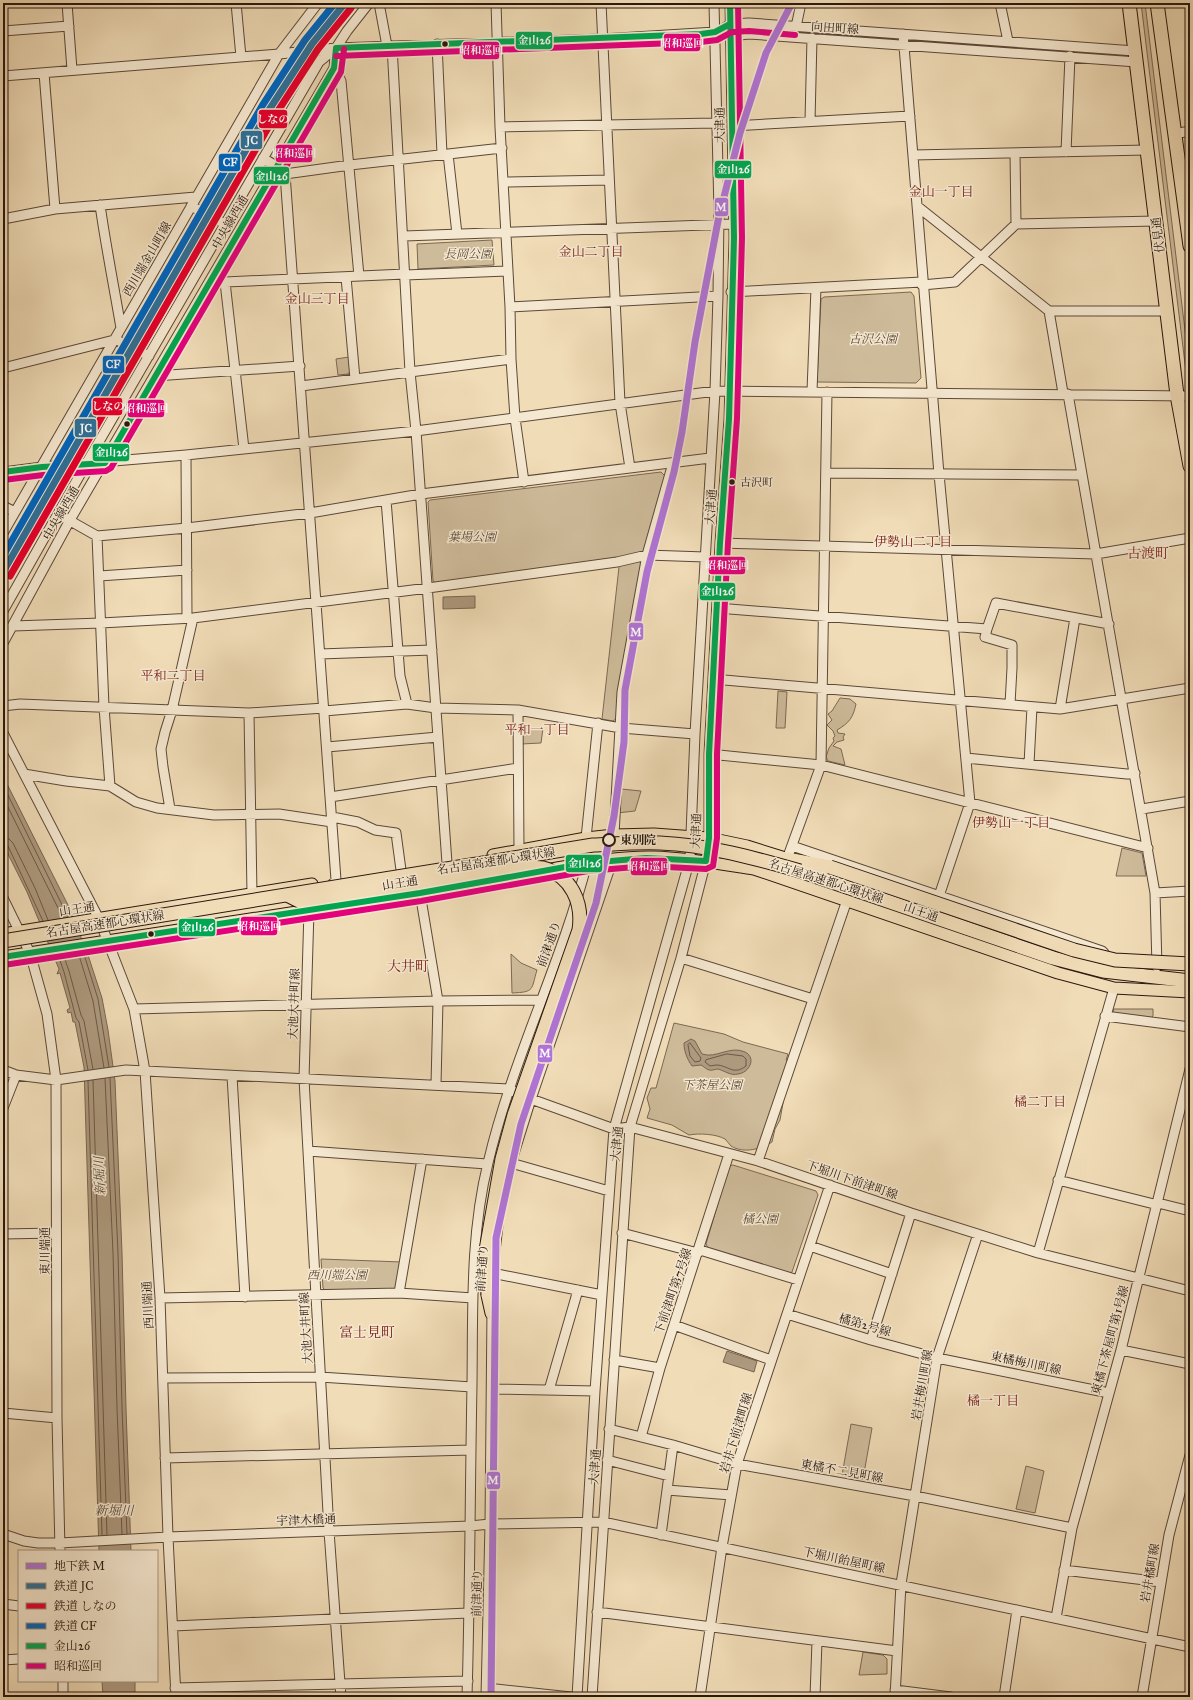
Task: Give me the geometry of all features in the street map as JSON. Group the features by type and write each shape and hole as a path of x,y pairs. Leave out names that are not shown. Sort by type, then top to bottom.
{"highway":[{"name":"伏見通","path":"1129,3 1167,311 1184,396 1190,466"},
{"path":"1157,3 1190,246"},
{"name":"名古屋高速都心環状線","path":"3,941 593,845 641,843 674,844 731,852 800,871 1021,947 1103,971 1190,981"},
{"path":"787,859 830,867 1074,950 1115,960 1190,964"},
{"path":"287,895 303,903 524,868 542,868 565,882 574,892 578,900 580,920 578,930 514,1115 502,1159 486,1250 488,1295 492,1313"}],"main road":[{"name":"山王通","path":"3,934 447,863 586,838 614,835 654,834 709,838 747,846 1064,952 1113,964 1190,968"},
{"name":"山王通","path":"3,957 420,893 613,859 653,857 690,859 754,869 1058,973 1114,988 1190,992"}],"street":[{"path":"67,3 72,70"},
{"path":"236,3 241,57"},
{"name":"西川端金山町線","path":"3,532 42,467 279,54 318,3"},
{"path":"336,48 369,3"},
{"path":"380,3 390,46 399,159 410,372 421,494 447,863"},
{"path":"496,3 500,127 510,307 511,359 515,418 524,482"},
{"path":"601,3 620,403 630,468"},
{"name":"大津通","path":"577,1697 595,1391 614,1129 690,859 695,734 715,391 718,296 719,224 714,3"},
{"name":"大津通","path":"592,1697 630,1127 681,958 706,861 709,838 708,754 730,390 734,224 730,3"},
{"path":"796,27 801,3"},
{"path":"1000,3 1008,41"},
{"name":"向田町線","path":"715,32 730,24 749,23 1008,41 1136,56"},
{"path":"3,31 69,26"},
{"path":"3,76 279,54 336,48 602,39 715,32"},
{"name":"向田町線","path":"715,32 731,36 749,34 1070,56 1136,56"},
{"path":"903,34 922,284 970,803 939,896"},
{"path":"810,121 812,38"},
{"path":"437,44 445,154 457,234"},
{"name":"中央線西通","path":"3,643 70,520 105,463 334,68 336,48"},
{"name":"中央線西通","path":"3,612 86,464 319,62 336,48"},
{"path":"1066,152 1070,56"},
{"path":"334,68 341,81 350,165 359,276"},
{"path":"44,73 55,210"},
{"path":"732,126 910,116"},
{"path":"500,127 716,123"},
{"path":"1174,134 1190,131"},
{"path":"285,174 399,159 502,148"},
{"path":"913,155 1147,150"},
{"path":"1015,153 1016,224"},
{"path":"263,158 285,174 294,280 336,880 309,910"},
{"path":"504,182 609,180"},
{"path":"3,219 55,210 196,197"},
{"path":"100,206 106,252 111,268 121,328"},
{"path":"191,206 225,224"},
{"path":"917,206 1050,311 1167,311"},
{"path":"732,292 955,282 982,258 1016,224 1156,221"},
{"path":"404,236 734,224"},
{"path":"213,276 225,282 507,271"},
{"path":"346,277 355,379"},
{"path":"225,282 244,449"},
{"path":"812,391 816,288"},
{"path":"510,307 718,296"},
{"path":"1050,311 1082,475 1142,809 1155,893 1157,967"},
{"path":"3,368 114,340 149,356"},
{"path":"301,386 511,359"},
{"path":"155,376 300,366"},
{"path":"3,472 416,431 620,403 730,390 1184,396"},
{"path":"787,859 821,764 827,392"},
{"path":"170,809 161,749 164,732 172,710 190,618 187,570 186,455"},
{"path":"58,514 97,536 187,528 310,513 421,494 710,458"},
{"path":"614,835 622,692 647,555 673,463"},
{"path":"826,473 1082,475"},
{"path":"386,500 397,650 400,676 407,704"},
{"path":"3,506 15,512"},
{"path":"97,536 104,707 110,786"},
{"path":"720,543 1096,554 1190,538"},
{"path":"13,626 190,618 316,603 617,562 647,555 705,557"},
{"path":"99,576 187,570"},
{"path":"1010,704 1012,645 985,637 996,603 1109,624"},
{"path":"717,608 987,629"},
{"path":"1060,709 1075,618"},
{"path":"320,654 397,650 432,650"},
{"path":"713,680 1060,709 1190,688"},
{"path":"3,706 20,704 249,713 407,704 436,708 518,710 621,728 695,734"},
{"path":"1029,764 1032,706"},
{"path":"518,710 519,850"},
{"path":"249,713 252,894"},
{"path":"586,838 598,723"},
{"name":"西川端通","path":"3,733 99,918 134,1009 145,1071 160,1298 168,1537 176,1692"},
{"path":"326,747 438,737"},
{"path":"708,754 821,764 1148,848"},
{"path":"966,758 1127,774 1135,773"},
{"path":"330,797 518,768"},
{"path":"24,774 110,786 136,802 157,808 214,815 279,814 358,822 375,830 396,833 401,870"},
{"path":"1142,809 1190,801"},
{"name":"山王通","path":"792,846 1102,951 1113,964"},
{"name":"前津通り","path":"486,1692 492,1389 492,1272 499,1217 511,1163 531,1099 613,859"},
{"name":"前津通り","path":"467,1697 473,1298 477,1228 488,1164 510,1089 579,896 587,863"},
{"path":"1155,893 1190,891"},
{"path":"420,893 438,1001 436,1085"},
{"name":"東川端通","path":"3,898 30,953 47,1014 56,1080 57,1418 60,1547"},
{"path":"758,1161 847,900"},
{"name":"大池大井町線","path":"309,910 304,1079 324,1454 341,1697"},
{"path":"681,958 812,999"},
{"path":"1038,1253 1114,988"},
{"path":"134,1009 438,1001 541,1000"},
{"path":"1105,1016 1190,1027"},
{"name":"東橘下茶屋町第1号線","path":"1056,1618 1072,1528 1121,1350 1190,1069"},
{"path":"3,1070 16,1075 56,1080 126,1070 510,1089"},
{"path":"3,1108 16,1075"},
{"path":"232,1076 245,1296"},
{"name":"下堀川下前津町線","path":"510,1089 531,1099 614,1129 630,1127 758,1161 911,1213 1038,1253 1190,1291"},
{"path":"308,1151 488,1164"},
{"name":"下前津町第7号線","path":"641,1437 660,1368 699,1251 729,1154"},
{"path":"399,1293 422,1159"},
{"path":"511,1163 609,1191"},
{"path":"1058,1180 1190,1211"},
{"name":"岩井下前津町線","path":"700,1697 709,1627 737,1464 830,1185"},
{"path":"871,1340 911,1213"},
{"path":"3,1234 56,1233"},
{"path":"622,1234 699,1251 798,1280"},
{"name":"岩井梅川町線","path":"895,1693 901,1584 938,1358 978,1234"},
{"path":"810,1246 892,1274"},
{"path":"492,1272 602,1295"},
{"path":"549,1390 578,1290"},
{"path":"160,1298 399,1293 473,1298"},
{"name":"橘第2号線","path":"787,1314 871,1340 938,1358"},
{"path":"674,1325 771,1360"},
{"path":"1121,1350 1190,1364"},
{"name":"東橘梅川町線","path":"938,1358 1109,1393"},
{"path":"614,1360 660,1368"},
{"path":"163,1378 320,1377 472,1387"},
{"path":"492,1389 595,1391"},
{"path":"3,1413 57,1418"},
{"name":"東橘不二見町線","path":"609,1429 673,1445 737,1464 915,1496 1072,1528"},
{"path":"661,1535 673,1445"},
{"path":"165,1458 471,1450"},
{"name":"岩井橘町線","path":"1142,1697 1169,1535 1190,1455"},
{"path":"607,1460 669,1476"},
{"path":"667,1490 731,1495"},
{"name":"下堀川飴屋町線","path":"490,1524 588,1521 603,1522 901,1584 1190,1647"},
{"name":"宇津木橋通","path":"60,1547 88,1542 168,1537 490,1524"},
{"path":"3,1534 31,1542 60,1547"},
{"path":"1064,1570 1160,1582"},
{"path":"3,1604 18,1606"},
{"path":"1004,1697 1017,1610"},
{"path":"597,1612 897,1651"},
{"path":"173,1626 468,1613"},
{"path":"815,1697 817,1641"},
{"path":"3,1660 18,1659"},
{"path":"176,1692 340,1684 468,1681"},
{"path":"63,1682 63,1697"},
{"path":"486,1692 571,1697"},
{"path":"895,1693 950,1697"}],"green space":[{"path":"1141,3 1145,3 1190,371 1186,372"},
{"name":"長岡公園","path":"492,240 494,265 418,269 417,244"},
{"name":"古沢公園","path":"911,292 914,296 921,378 916,383 817,382 821,299 824,297"},
{"path":"349,357 350,371 348,374 338,375 336,359"},
{"name":"葉場公園","path":"661,472 666,477 617,718 613,721 602,719 620,558 436,583 433,581 428,502 430,500"},
{"path":"778,691 787,692 785,728 776,728"},
{"path":"840,698 850,699 856,704 850,720 837,730 838,733 845,734 843,737 844,740 837,742 833,746 841,749 845,765 828,761 826,757 835,736 833,731 827,725 832,720 828,714 832,711"},
{"path":"543,728 541,743 521,744 521,729"},
{"path":"621,789 641,791 635,811 617,813"},
{"path":"1122,848 1142,853 1146,876 1116,876"},
{"path":"511,954 521,963 537,970 533,986 528,991 512,993"},
{"path":"1113,1009 1153,1009 1153,1016 1150,1019 1115,1015"},
{"name":"下茶屋公園","path":"674,1023 724,1034 743,1042 788,1054 786,1060 790,1064 780,1120 775,1129 772,1142 763,1147 752,1150 741,1150 731,1146 721,1137 707,1134 689,1135 672,1125 647,1118 650,1109 647,1098 651,1088 656,1088"},
{"name":"橘公園","path":"733,1165 816,1191 818,1195 792,1272 789,1274 708,1248 706,1244 729,1166"},
{"name":"西川端公園","path":"321,1259 402,1262 396,1289 325,1290 323,1288"},
{"path":"851,1424 872,1428 863,1479 842,1475"},
{"path":"1026,1466 1044,1471 1035,1513 1016,1509"},
{"path":"863,1652 883,1655 887,1659 887,1674 859,1675"}],"water":[{"path":"475,596 475,608 443,609 443,597"},
{"name":"新堀川","path":"3,776 68,905 87,952 102,998 108,1030 115,1081 131,1550 99,1550 84,1067 75,1022 73,1022 71,1012 68,1013 67,1010 70,1008 60,973 57,974 59,969 27,892 3,844"},
{"path":"691,1039 695,1041 702,1054 713,1055 734,1050 745,1052 751,1058 750,1065 742,1073 735,1074 730,1074 718,1069 709,1070 701,1065 692,1066 686,1055 684,1043"},
{"path":"727,1351 757,1361 754,1372 723,1362"},
{"path":"102,1682 135,1682 135,1697 103,1697"}],"metro line":[{"name":"M","path":"491,1697 496,1238 521,1124 596,903 614,816 624,742 625,690 647,572 674,472 682,432 695,342 718,221 740,133 766,53 792,3"}],"rail line":[{"name":"CF","path":"3,556 262,106 305,40 335,3"},
{"name":"JC","path":"3,572 269,110 312,44 345,3"},
{"name":"しなの","path":"10,576 276,114 318,49 351,8"}],"transit line":[{"name":"金山26","path":"3,957 420,893 587,863 646,858 706,861 709,838 709,754 720,543 729,419 734,238 730,3"},
{"name":"昭和巡回","path":"4,965 421,901 588,871 647,866 706,869 713,866 717,838 717,754 728,543 737,419 742,238 738,3"},
{"name":"金山26","path":"336,48 701,34 715,32 730,24"},
{"name":"昭和巡回","path":"336,56 701,42 717,40 732,32 749,31 795,35"},
{"name":"金山26","path":"3,472 42,467 105,463 334,68 336,48"},
{"name":"昭和巡回","path":"4,480 43,475 106,471 111,468 341,72 344,49"}],"place":[{"name":"古沢町","path":"732,482"},
{"name":"東別院","path":"609,840"}],"district":[{"name":"金山一丁目","path":"941,191"},
{"name":"金山二丁目","path":"591,251"},
{"name":"金山三丁目","path":"317,298"},
{"name":"伊勢山二丁目","path":"913,541"},
{"name":"古渡町","path":"1148,553"},
{"name":"平和二丁目","path":"173,675"},
{"name":"平和一丁目","path":"537,729"},
{"name":"伊勢山一丁目","path":"1011,822"},
{"name":"大井町","path":"408,966"},
{"name":"橘二丁目","path":"1040,1101"},
{"name":"富士見町","path":"367,1332"},
{"name":"橘一丁目","path":"993,1400"}]}
